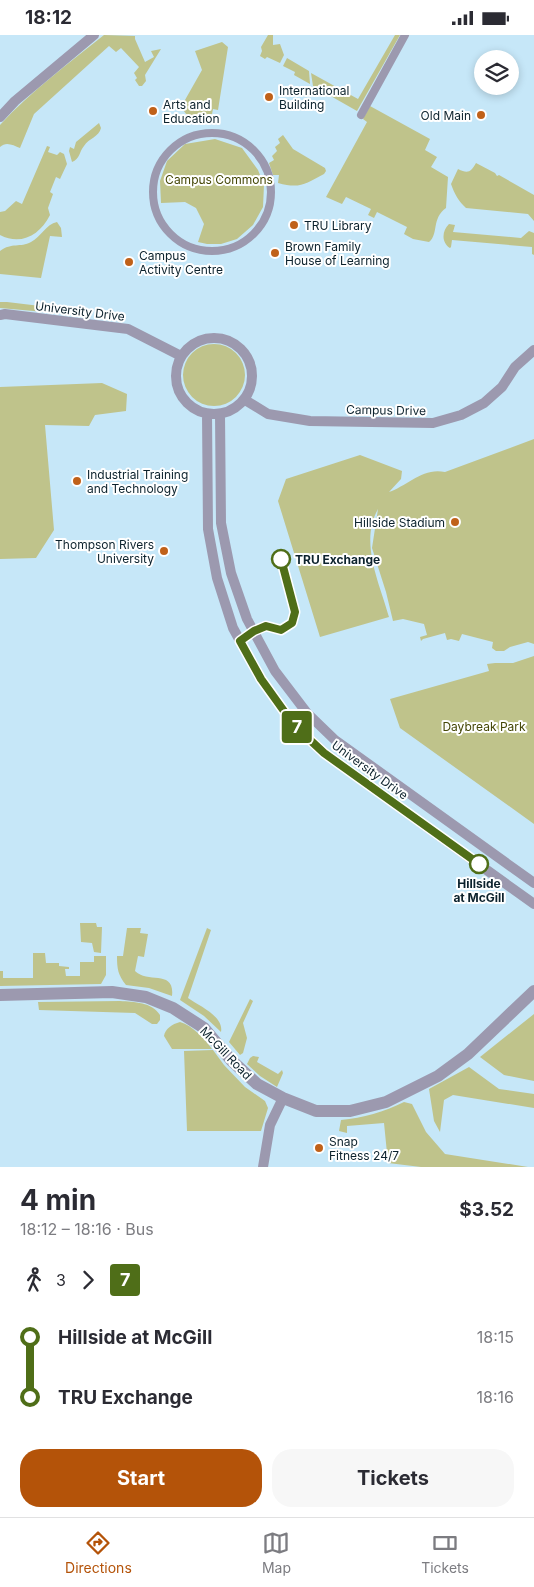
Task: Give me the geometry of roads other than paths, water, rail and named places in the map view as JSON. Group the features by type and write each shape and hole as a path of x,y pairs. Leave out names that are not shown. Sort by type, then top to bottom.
{"street":[{"path":"0,117 15,101 94,35"},
{"path":"361,115 406,35"},
{"path":"214,133 237,138 256,152 269,172 272,187 269,211 257,231 238,245 215,251 192,247 166,229 158,215 153,192 157,169 171,150 182,141 191,137 214,133"},
{"name":"University Drive","path":"0,315 5,314 128,329 181,356"},
{"path":"211,337 223,338 234,342 244,350 253,371 253,381 245,400 238,407 220,414 207,414 196,409 186,402 179,392 176,368 181,356 199,340 211,337"},
{"name":"Campus Drive","path":"245,400 268,414 310,421 433,423 462,415 484,403 502,387 515,367 534,350"},
{"name":"University Drive","path":"207,414 208,529 217,578 233,628 261,679 294,725 324,753 534,904"},
{"name":"University Drive","path":"220,414 221,523 232,573 247,619 275,671 307,713 335,740 534,883"},
{"name":"McGill Road","path":"0,995 112,992 146,997 173,1008 204,1028 231,1060 257,1084 283,1098 316,1111 350,1111 386,1102 429,1080 461,1060 534,991"},
{"path":"263,1167 270,1125 283,1098"}],"place":[{"name":"International Building","path":"269,97"},
{"name":"Arts and Education","path":"153,111"},
{"name":"Old Main","path":"481,115"},
{"name":"TRU Library","path":"294,225"},
{"name":"Brown Family House of Learning","path":"275,253"},
{"name":"Campus Activity Centre","path":"129,262"},
{"name":"Industrial Training and Technology","path":"77,481"},
{"name":"Hillside Stadium","path":"455,522"},
{"name":"Thompson Rivers University","path":"164,551"},
{"name":"TRU Exchange","path":"281,559"},
{"name":"Hillside at McGill","path":"479,864"},
{"name":"Snap Fitness 24/7","path":"319,1148"}],"park label":[{"name":"Campus Commons","path":"219,179"},
{"name":"Daybreak Park","path":"484,726"}]}
